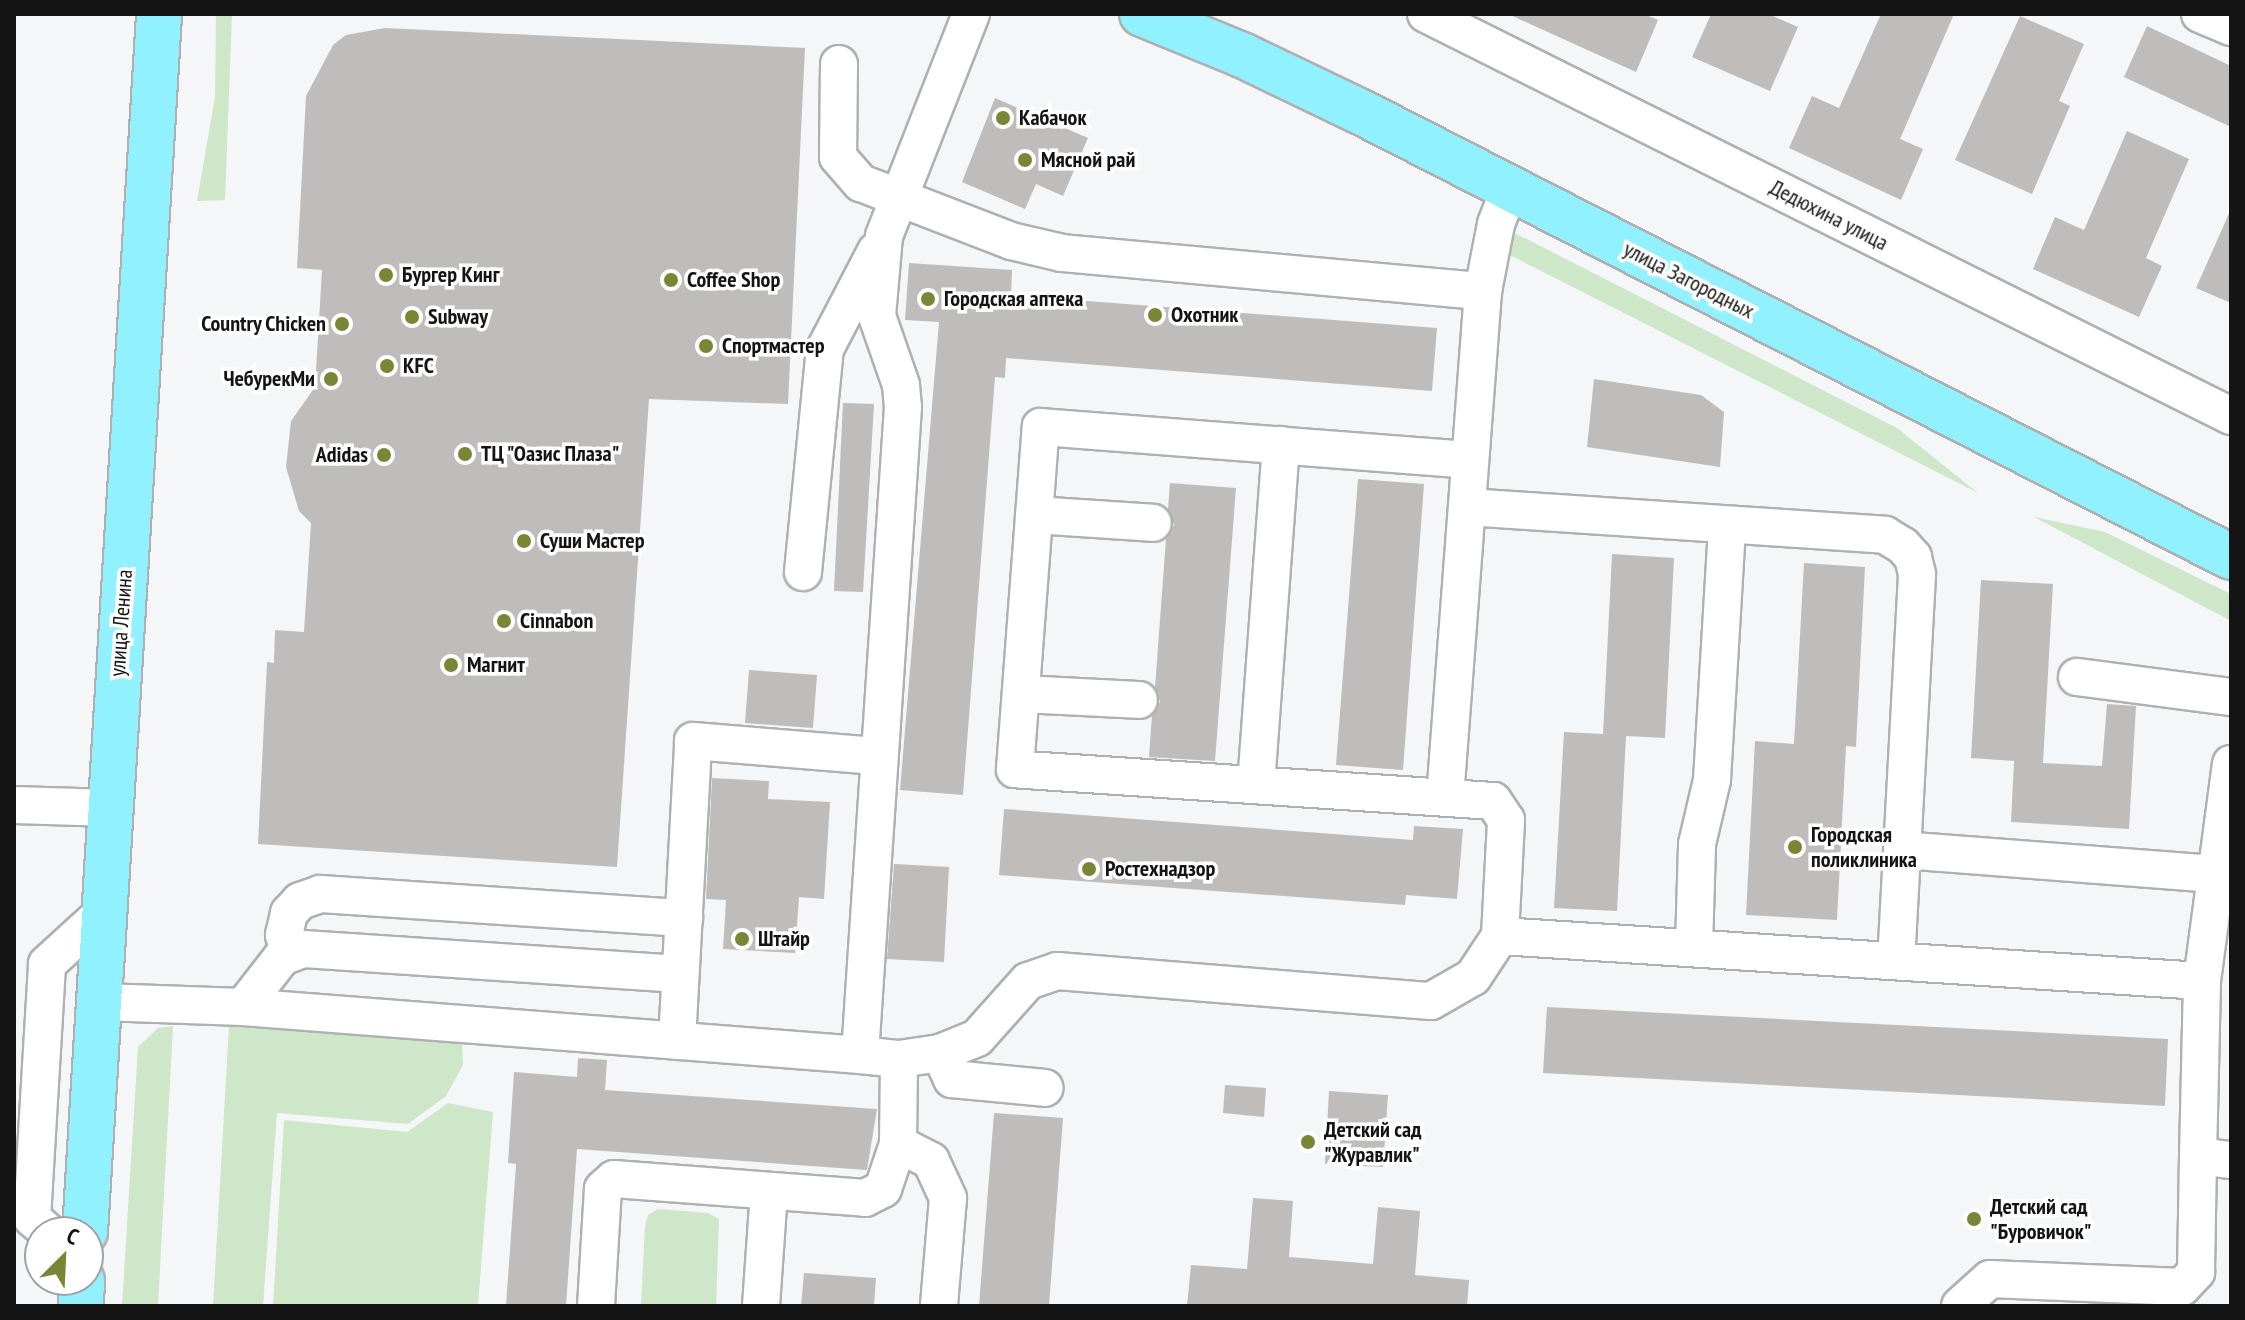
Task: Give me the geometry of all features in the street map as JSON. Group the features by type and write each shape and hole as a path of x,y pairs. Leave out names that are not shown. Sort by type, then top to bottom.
{"main road":[{"name":"улица Ленина","path":"86,1216 159,14"},
{"name":"улица Загородных","path":"1142,14 1242,55 1510,187 2231,557"}],"lane":[{"path":"803,572 825,349 902,195 971,14"},
{"name":"Дедюхина улица","path":"1426,14 2231,416"},
{"path":"2200,14 2231,27"},
{"path":"839,64 838,157 861,183 902,195 1011,241 1062,253 1483,291"},
{"path":"1445,798 1483,291 1496,224 1510,187"},
{"path":"860,1055 876,756 903,407 901,385 877,316 884,236"},
{"path":"101,1002 243,1007 899,1059 940,1053 977,1038 1028,981 1057,971 1431,1001 1473,977 1500,936 1506,820 1502,809 1493,801 1015,769 1041,427 1470,460"},
{"path":"1256,785 1281,445"},
{"path":"1467,507 1885,535 1913,557 1917,575 1896,959"},
{"path":"1034,515 1153,523"},
{"path":"1694,947 1697,844 1712,780 1727,526"},
{"path":"2077,677 2231,697"},
{"path":"1021,694 1139,700"},
{"path":"677,1041 693,741 876,756"},
{"path":"1960,1306 1990,1279 2182,1287 2196,1272 2215,1158 2202,981 2213,874 2231,764"},
{"path":"14,805 110,808"},
{"path":"1902,850 2213,874"},
{"path":"290,951 284,935 289,913 300,901 320,894 684,918"},
{"path":"32,1216 47,964 105,911"},
{"path":"1500,936 2202,981"},
{"path":"290,951 680,974"},
{"path":"243,1007 290,951"},
{"path":"940,1053 952,1079 1045,1088"},
{"path":"596,1306 603,1189 614,1179 865,1198 883,1189 898,1144 899,1059"},
{"path":"898,1144 931,1161 948,1198 939,1306"},
{"path":"761,1306 769,1191"}],"green space":[{"path":"216,14 232,14 225,200 197,201 215,97"},
{"path":"1513,232 1897,428 1978,493 1504,252 1504,235"},
{"path":"2034,517 2105,532 2231,594 2231,621"},
{"path":"173,1026 158,1306 122,1306 138,1047 158,1028"},
{"path":"229,1026 462,1043 463,1065 446,1096 408,1124 277,1113 263,1306 213,1306"},
{"path":"448,1103 493,1112 478,1306 273,1306 284,1120 407,1132"},
{"path":"658,1209 708,1213 719,1219 716,1306 641,1306 645,1226 648,1215"}],"building":[{"path":"1508,14 1644,14 1658,20 1636,72"},
{"path":"1711,14 1768,14 1798,27 1770,91 1692,57"},
{"path":"1881,14 1954,14 1900,139 1923,149 1901,200 1789,148 1812,96 1839,108"},
{"path":"2020,16 2084,44 2059,101 2070,106 2032,194 1955,160"},
{"path":"2147,26 2231,66 2231,127 2124,77"},
{"name":"ТЦ \"Оазис Плаза\"","path":"385,28 805,48 788,404 649,399 617,867 258,844 267,662 274,663 275,630 304,632 311,523 299,511 286,467 291,421 315,387 322,270 297,268 306,96 333,45 346,35"},
{"name":"Мясной рай","path":"995,98 1088,138 1063,196 1036,184 1025,209 962,182"},
{"path":"2127,131 2189,159 2146,258 2162,266 2139,317 2033,269 2055,217 2084,230"},
{"path":"2231,209 2231,303 2196,288"},
{"path":"909,263 1012,270 1011,295 1437,328 1432,391 1006,358 1005,378 995,377 963,795 900,790 939,322 905,320"},
{"path":"1594,379 1701,395 1724,412 1720,467 1587,447"},
{"path":"843,403 874,404 863,592 834,591"},
{"path":"1358,479 1424,484 1403,770 1336,765"},
{"path":"1170,483 1236,488 1215,761 1149,757 1152,715 1160,702 1155,687 1166,539 1174,525 1168,509"},
{"path":"1612,554 1674,558 1665,738 1626,736 1617,911 1554,908 1564,732 1603,734"},
{"path":"1804,563 1865,567 1856,747 1846,746 1837,920 1746,915 1755,741 1794,744"},
{"path":"1981,580 2053,584 2043,763 2102,766 2107,704 2136,706 2129,829 2011,822 2014,761 1971,758"},
{"path":"749,670 817,675 813,728 745,723"},
{"path":"712,778 769,781 768,799 830,802 824,899 799,897 795,953 723,949 726,900 706,899"},
{"path":"1004,809 1413,840 1414,826 1463,829 1457,899 1406,895 1405,905 999,875"},
{"path":"894,864 949,867 944,962 887,959"},
{"path":"1547,1007 2168,1039 2165,1106 1543,1073"},
{"path":"578,1058 607,1060 605,1090 877,1109 867,1170 577,1149 566,1306 506,1306 516,1164 508,1163 514,1072 577,1077"},
{"path":"1225,1085 1266,1088 1264,1117 1223,1113"},
{"path":"1329,1091 1388,1095 1383,1167 1325,1164"},
{"path":"994,1113 1063,1118 1049,1306 979,1306"},
{"path":"1253,1198 1293,1201 1289,1257 1373,1264 1378,1207 1420,1211 1415,1275 1469,1280 1467,1306 1187,1306 1191,1265 1247,1269"},
{"path":"804,1273 876,1278 874,1306 801,1306"}],"place":[{"name":"Кабачок","path":"1003,118"},
{"name":"Мясной рай","path":"1025,160"},
{"name":"Бургер Кинг","path":"386,275"},
{"name":"Coffee Shop","path":"671,280"},
{"name":"Городская аптека","path":"928,299"},
{"name":"Охотник","path":"1155,315"},
{"name":"Subway","path":"412,317"},
{"name":"Country Chicken","path":"342,324"},
{"name":"Спортмастер","path":"706,346"},
{"name":"KFC","path":"387,366"},
{"name":"ЧебурекМи","path":"331,379"},
{"name":"ТЦ \"Оазис Плаза\"","path":"465,454"},
{"name":"Adidas","path":"384,455"},
{"name":"Суши Мастер","path":"524,541"},
{"name":"Cinnabon","path":"504,621"},
{"name":"Магнит","path":"451,665"},
{"name":"Городская поликлиника","path":"1795,847"},
{"name":"Ростехнадзор","path":"1089,869"},
{"name":"Штайр","path":"742,939"},
{"name":"Детский сад \"Журавлик\"","path":"1308,1142"},
{"name":"Детский сад \"Буровичок\"","path":"1974,1219"}]}
